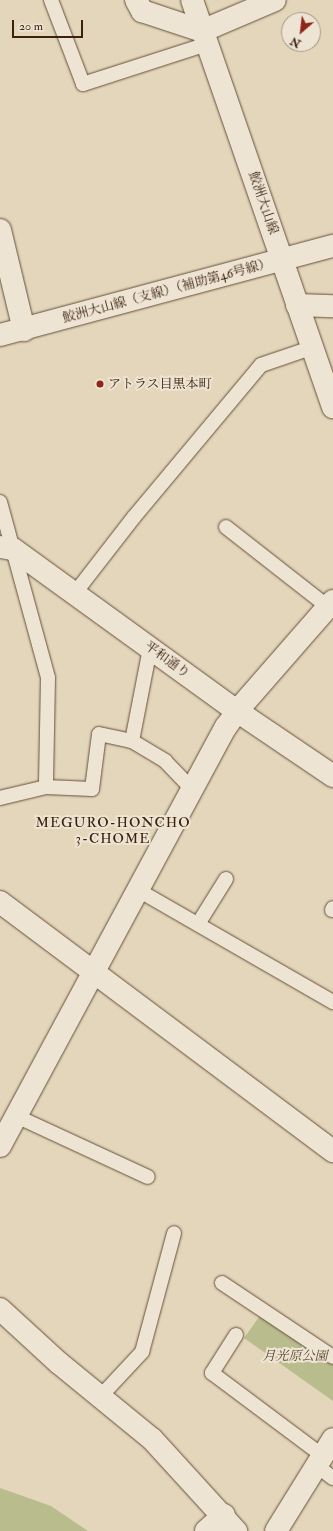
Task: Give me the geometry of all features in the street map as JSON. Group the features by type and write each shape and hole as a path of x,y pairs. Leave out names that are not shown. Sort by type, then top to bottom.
{"street":[{"path":"136,0 142,11 205,38 275,0"},
{"name":"鮫洲大山線","path":"192,0 333,407"},
{"path":"0,230 24,330"},
{"name":"鮫洲大山線（支線）（補助第46号線）","path":"0,335 24,330 333,246"},
{"path":"297,305 333,306"},
{"name":"平和通り","path":"6,548 75,593 237,711 333,776"},
{"path":"0,1146 95,971 191,788 237,711 330,604"},
{"path":"0,902 95,971 333,1151"},
{"path":"0,1309 152,1439 230,1523 206,1531"},
{"path":"276,1531 326,1460"}],"lane":[{"path":"51,0 83,84 205,38"},
{"path":"75,593 134,517 261,365 312,348"},
{"path":"0,502 6,548 48,678 46,787"},
{"path":"226,527 330,604"},
{"path":"132,741 150,648"},
{"path":"0,798 46,787 92,789 99,734 132,741 165,760 191,788"},
{"path":"198,924 226,879"},
{"path":"138,890 333,1002"},
{"path":"16,1116 148,1177"},
{"path":"100,1396 142,1352 174,1233"},
{"path":"222,1283 333,1356"},
{"path":"236,1335 212,1373 326,1460"}],"green space":[{"name":"月光原公園","path":"262,1313 333,1363 333,1401 244,1338"},
{"path":"0,1488 51,1506 88,1531 0,1531"}],"place":[{"name":"アトラス目黒本町","path":"100,384"}],"district":[{"name":"MEGURO-HONCHO 3-CHOME","path":"113,832"}]}
